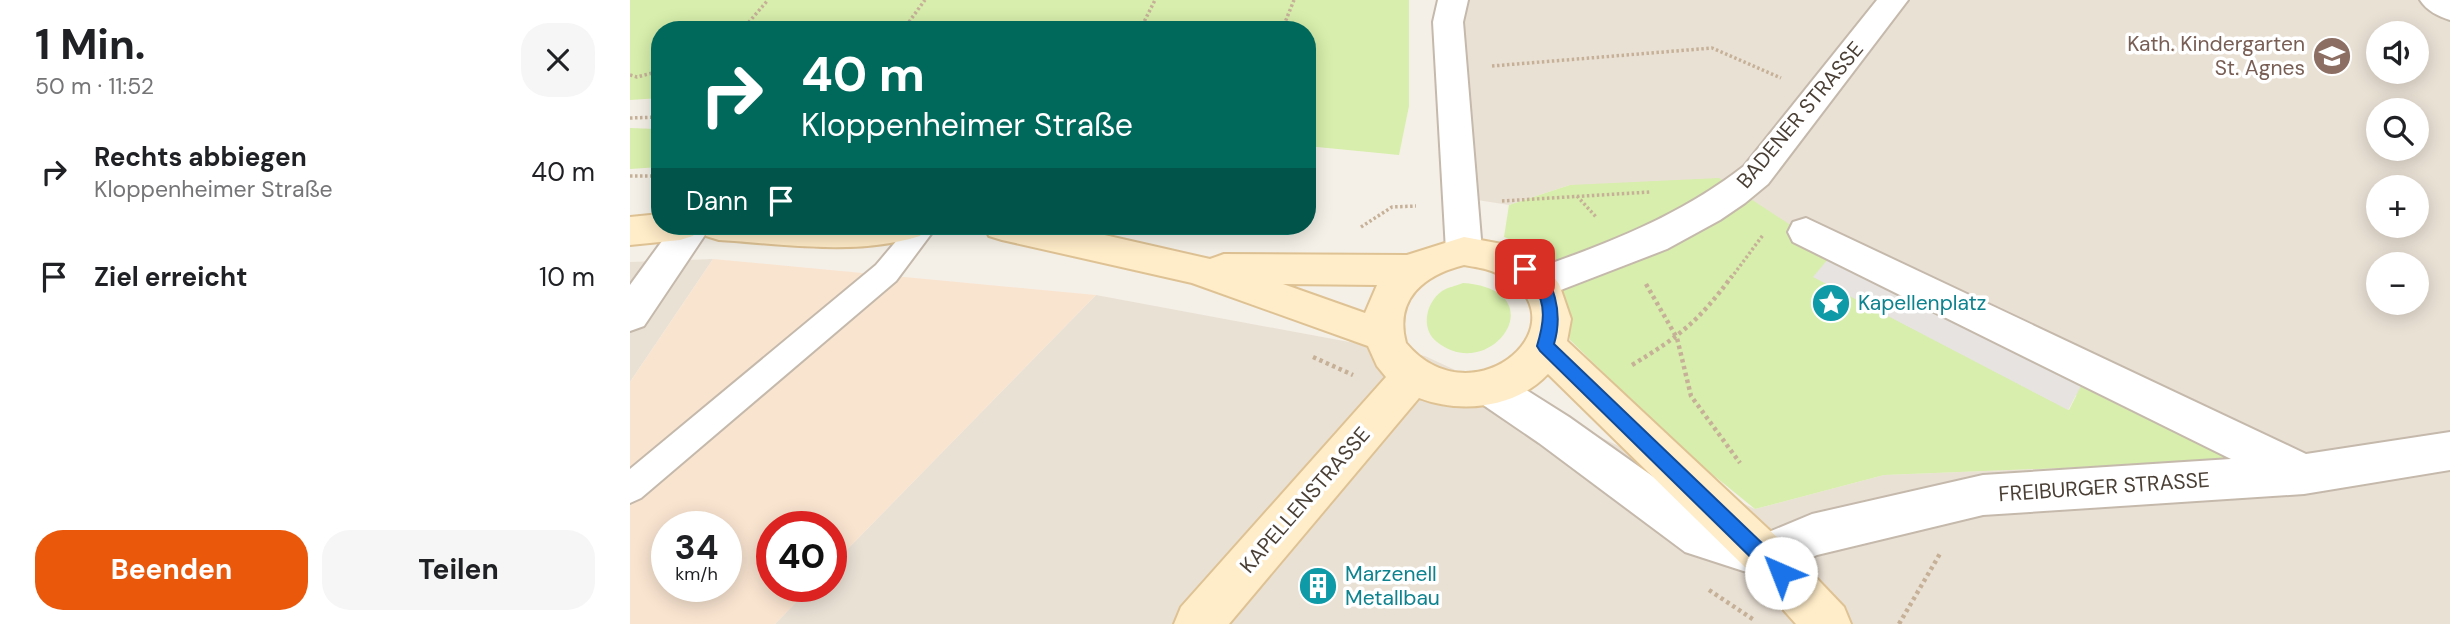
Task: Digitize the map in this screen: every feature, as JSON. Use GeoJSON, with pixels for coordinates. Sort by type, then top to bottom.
{"type":"FeatureCollection","features":[{"type":"Feature","properties":{"kind":"street"},"geometry":{"type":"LineString","coordinates":[[1453,0],[1448,22],[1464,251]]}},
{"type":"Feature","properties":{"kind":"street","name":"BADENER STRASSE"},"geometry":{"type":"LineString","coordinates":[[1540,283],[1670,230],[1735,194],[1756,175],[1894,0]]}},
{"type":"Feature","properties":{"kind":"street"},"geometry":{"type":"LineString","coordinates":[[2435,0],[2450,10]]}},
{"type":"Feature","properties":{"kind":"street"},"geometry":{"type":"LineString","coordinates":[[630,215],[651,218]]}},
{"type":"Feature","properties":{"kind":"street"},"geometry":{"type":"LineString","coordinates":[[630,231],[651,229]]}},
{"type":"Feature","properties":{"kind":"street"},"geometry":{"type":"LineString","coordinates":[[1788,229],[2304,474]]}},
{"type":"Feature","properties":{"kind":"street"},"geometry":{"type":"LineString","coordinates":[[630,315],[687,235]]}},
{"type":"Feature","properties":{"kind":"street"},"geometry":{"type":"LineString","coordinates":[[1042,235],[1195,269],[1383,335]]}},
{"type":"Feature","properties":{"kind":"street"},"geometry":{"type":"LineString","coordinates":[[1464,251],[1507,258],[1525,269],[1540,283],[1550,303],[1551,313],[1552,324],[1546,346],[1532,364],[1513,379],[1490,388],[1463,391],[1436,388],[1412,377],[1392,358],[1383,335],[1383,312],[1393,289],[1411,270],[1436,257],[1464,251]]}},
{"type":"Feature","properties":{"kind":"street"},"geometry":{"type":"LineString","coordinates":[[1195,269],[1411,270]]}},
{"type":"Feature","properties":{"kind":"street"},"geometry":{"type":"LineString","coordinates":[[1546,346],[1765,556],[1827,624]]}},
{"type":"Feature","properties":{"kind":"street","name":"KAPELLENSTRASSE"},"geometry":{"type":"LineString","coordinates":[[1198,624],[1412,377]]}},
{"type":"Feature","properties":{"kind":"street"},"geometry":{"type":"LineString","coordinates":[[1490,388],[1554,430],[1701,537],[1765,556]]}},
{"type":"Feature","properties":{"kind":"street","name":"FREIBURGER STRASSE"},"geometry":{"type":"LineString","coordinates":[[1765,556],[1812,535],[1983,495],[2304,474],[2450,451]]}},
{"type":"Feature","properties":{"kind":"lane"},"geometry":{"type":"LineString","coordinates":[[630,488],[886,272],[917,235]]}},
{"type":"Feature","properties":{"kind":"path"},"geometry":{"type":"LineString","coordinates":[[750,21],[768,0]]}},
{"type":"Feature","properties":{"kind":"path"},"geometry":{"type":"LineString","coordinates":[[910,21],[925,0]]}},
{"type":"Feature","properties":{"kind":"path"},"geometry":{"type":"LineString","coordinates":[[1144,21],[1155,0]]}},
{"type":"Feature","properties":{"kind":"path"},"geometry":{"type":"LineString","coordinates":[[1286,21],[1294,0]]}},
{"type":"Feature","properties":{"kind":"path"},"geometry":{"type":"LineString","coordinates":[[1480,67],[1712,48],[1819,95]]}},
{"type":"Feature","properties":{"kind":"path"},"geometry":{"type":"LineString","coordinates":[[630,77],[651,73]]}},
{"type":"Feature","properties":{"kind":"path"},"geometry":{"type":"LineString","coordinates":[[630,118],[651,117]]}},
{"type":"Feature","properties":{"kind":"path"},"geometry":{"type":"LineString","coordinates":[[630,176],[651,176]]}},
{"type":"Feature","properties":{"kind":"path"},"geometry":{"type":"LineString","coordinates":[[1354,231],[1392,207],[1577,195]]}},
{"type":"Feature","properties":{"kind":"path"},"geometry":{"type":"LineString","coordinates":[[1594,394],[1631,365],[1677,338],[1788,229]]}},
{"type":"Feature","properties":{"kind":"path"},"geometry":{"type":"LineString","coordinates":[[1677,338],[1690,396],[1742,466]]}},
{"type":"Feature","properties":{"kind":"path"},"geometry":{"type":"LineString","coordinates":[[1899,624],[1958,522],[1983,495]]}},
{"type":"Feature","properties":{"kind":"shaded area"},"geometry":{"type":"Polygon","coordinates":[[[1460,0],[2450,0],[2450,624],[775,624],[796,602],[847,602],[847,550],[1096,295],[1425,356],[1755,509],[1884,475],[2236,461],[1570,185],[1509,205],[1477,200],[1460,0]]]}},
{"type":"Feature","properties":{"kind":"shaded area"},"geometry":{"type":"Polygon","coordinates":[[[1833,253],[2084,380],[2068,410],[1813,277],[1833,253]]]}},
{"type":"Feature","properties":{"kind":"shaded area"},"geometry":{"type":"Polygon","coordinates":[[[713,259],[630,382],[630,262],[713,259]]]}},
{"type":"Feature","properties":{"kind":"shaded area"},"geometry":{"type":"Polygon","coordinates":[[[713,259],[1096,295],[847,550],[847,511],[756,511],[756,602],[796,602],[775,624],[630,624],[630,382],[713,259]]]}},
{"type":"Feature","properties":{"kind":"green space"},"geometry":{"type":"Polygon","coordinates":[[[630,0],[1409,0],[1409,106],[1399,155],[1316,147],[1316,21],[651,21],[651,99],[630,100],[630,0]]]}},
{"type":"Feature","properties":{"kind":"green space"},"geometry":{"type":"Polygon","coordinates":[[[630,128],[651,129],[651,168],[630,169],[630,128]]]}},
{"type":"Feature","properties":{"kind":"green space"},"geometry":{"type":"Polygon","coordinates":[[[1719,178],[1833,253],[1814,277],[2069,410],[2084,380],[2238,461],[1884,475],[1755,509],[1686,453],[1570,340],[1566,311],[1544,269],[1523,245],[1504,237],[1509,205],[1570,185],[1719,178]]]}},
{"type":"Feature","properties":{"kind":"green space"},"geometry":{"type":"Polygon","coordinates":[[[1463,283],[1491,289],[1507,301],[1511,316],[1506,331],[1494,344],[1477,352],[1458,352],[1437,342],[1428,330],[1427,316],[1436,296],[1463,283]]]}},
{"type":"Feature","properties":{"kind":"place","name":"Kath. Kindergarten St. Agnes"},"geometry":{"type":"Point","coordinates":[2332,56]}},
{"type":"Feature","properties":{"kind":"place","name":"Kapellenplatz"},"geometry":{"type":"Point","coordinates":[1831,303]}},
{"type":"Feature","properties":{"kind":"place","name":"Marzenell Metallbau"},"geometry":{"type":"Point","coordinates":[1318,586]}},
{"type":"Feature","properties":{"kind":"route"},"geometry":{"type":"LineString","coordinates":[[1525,269],[1540,283],[1550,303],[1552,324],[1546,346],[1781,573]]}}]}
